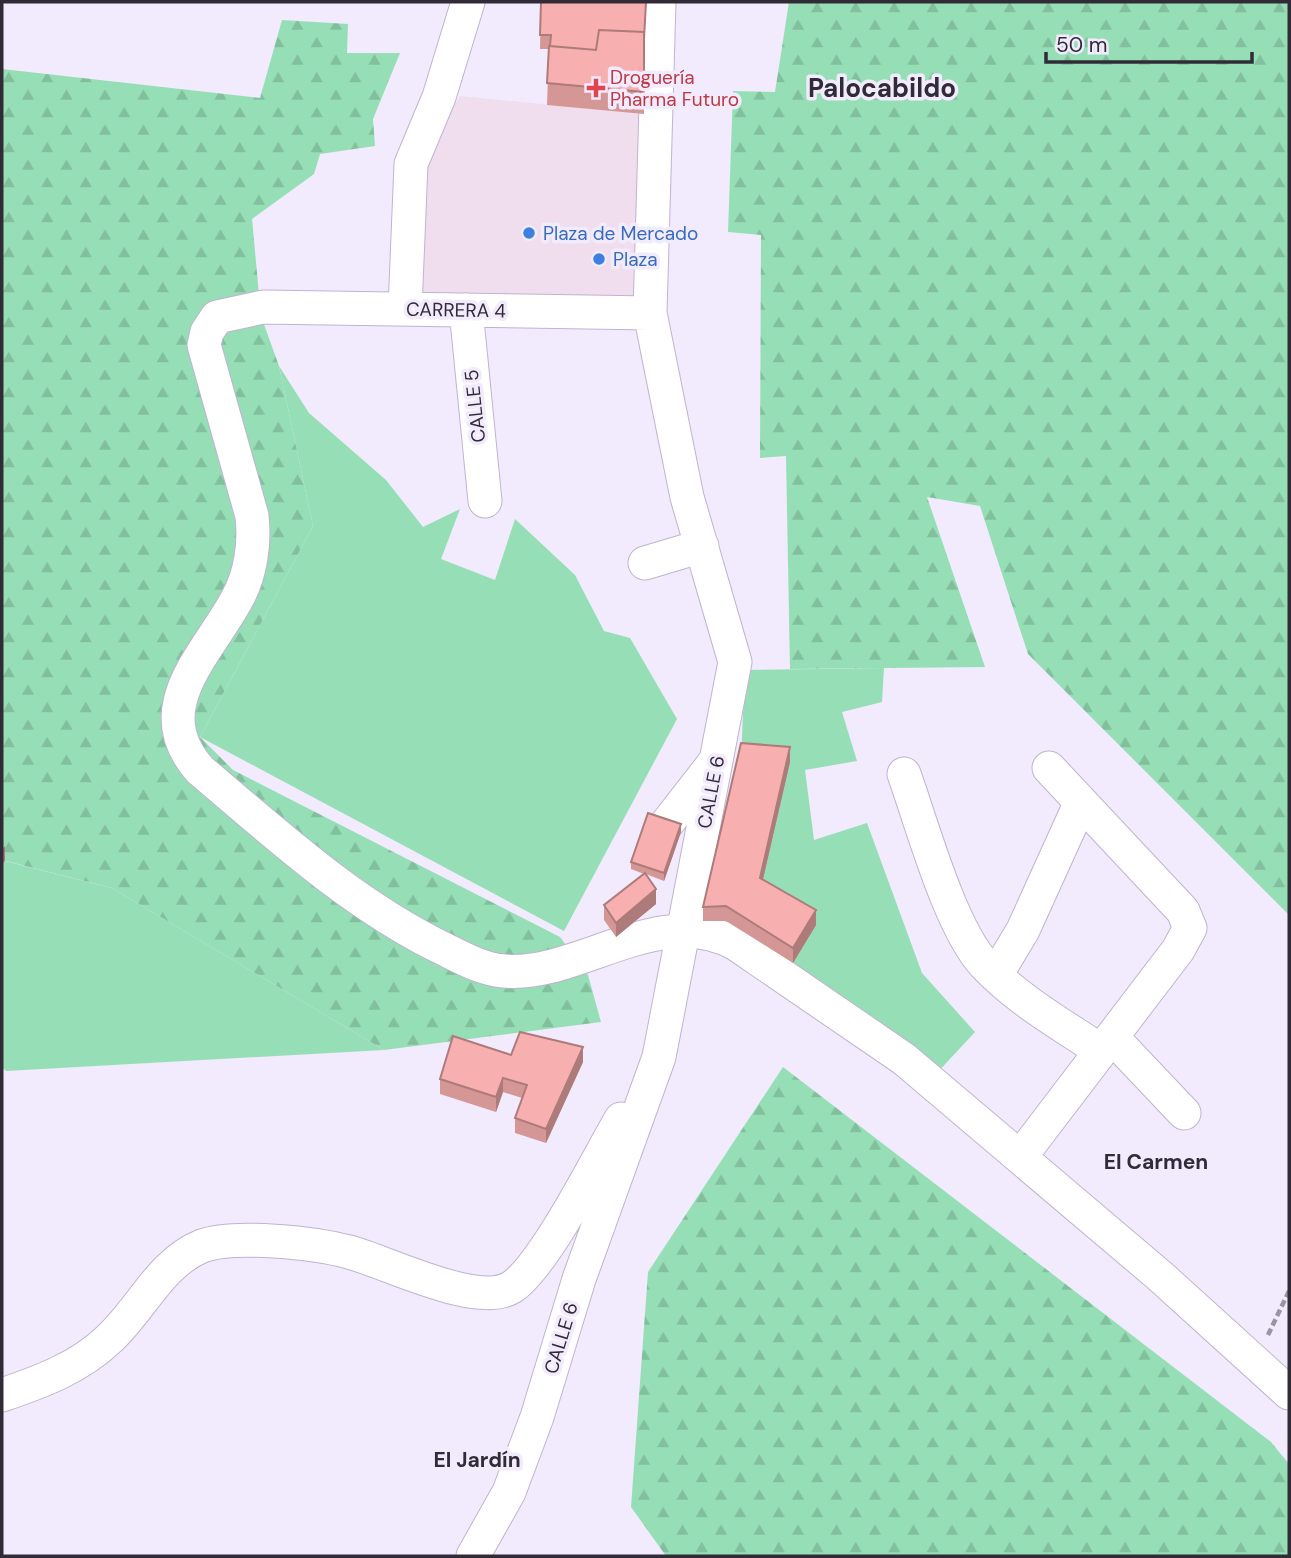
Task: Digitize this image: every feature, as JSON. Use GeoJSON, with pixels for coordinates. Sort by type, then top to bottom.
{"type":"FeatureCollection","features":[{"type":"Feature","properties":{"kind":"street"},"geometry":{"type":"LineString","coordinates":[[405,309],[411,164],[439,97],[468,2]]}},
{"type":"Feature","properties":{"kind":"street","name":"CALLE 6"},"geometry":{"type":"LineString","coordinates":[[473,1556],[509,1492],[519,1467],[579,1279],[659,1057],[688,918],[716,761],[728,712],[735,662],[687,497],[650,313],[659,2]]}},
{"type":"Feature","properties":{"kind":"street","name":"CARRERA 4"},"geometry":{"type":"LineString","coordinates":[[650,313],[263,307],[222,313],[213,321],[204,345],[252,516],[254,536],[251,559],[239,597],[185,684],[178,701],[180,738],[189,758],[324,874],[418,937],[483,968],[531,971],[644,936],[688,918]]}},
{"type":"Feature","properties":{"kind":"street","name":"CALLE 5"},"geometry":{"type":"LineString","coordinates":[[466,310],[485,501]]}},
{"type":"Feature","properties":{"kind":"street"},"geometry":{"type":"LineString","coordinates":[[645,563],[702,546]]}},
{"type":"Feature","properties":{"kind":"street"},"geometry":{"type":"LineString","coordinates":[[665,827],[716,761]]}},
{"type":"Feature","properties":{"kind":"street"},"geometry":{"type":"LineString","coordinates":[[1021,1156],[1178,950],[1190,928],[1183,911],[1049,768]]}},
{"type":"Feature","properties":{"kind":"street"},"geometry":{"type":"LineString","coordinates":[[904,774],[966,937],[996,975],[1016,993],[1106,1044],[1184,1113]]}},
{"type":"Feature","properties":{"kind":"street"},"geometry":{"type":"LineString","coordinates":[[996,975],[1023,930],[1081,803]]}},
{"type":"Feature","properties":{"kind":"street"},"geometry":{"type":"LineString","coordinates":[[668,871],[688,918],[746,951],[904,1059],[1021,1156],[1289,1393]]}},
{"type":"Feature","properties":{"kind":"street"},"geometry":{"type":"LineString","coordinates":[[2,1395],[52,1378],[79,1362],[109,1339],[168,1270],[185,1255],[217,1242],[248,1239],[348,1251],[474,1293],[509,1289],[536,1263],[659,1057]]}},
{"type":"Feature","properties":{"kind":"path"},"geometry":{"type":"LineString","coordinates":[[1255,1361],[1289,1291]]}},
{"type":"Feature","properties":{"kind":"shaded area","name":"Plaza de Mercado"},"geometry":{"type":"Polygon","coordinates":[[[460,96],[644,114],[641,304],[415,301],[417,165],[460,96]]]}},
{"type":"Feature","properties":{"kind":"green space"},"geometry":{"type":"Polygon","coordinates":[[[789,2],[1289,2],[1289,915],[1028,654],[980,506],[927,497],[985,667],[790,669],[786,456],[760,458],[761,235],[728,232],[733,91],[775,92],[789,2]]]}},
{"type":"Feature","properties":{"kind":"green space"},"geometry":{"type":"Polygon","coordinates":[[[282,20],[348,24],[347,53],[400,53],[373,119],[375,146],[320,154],[314,174],[252,219],[261,316],[279,366],[313,526],[200,737],[233,770],[560,937],[588,975],[601,1022],[384,1050],[112,888],[2,860],[2,69],[260,98],[282,20]]]}},
{"type":"Feature","properties":{"kind":"green space"},"geometry":{"type":"Polygon","coordinates":[[[279,366],[309,413],[386,480],[423,527],[460,509],[441,559],[495,580],[515,519],[575,575],[604,631],[630,638],[677,719],[564,931],[200,737],[313,526],[279,366]]]}},
{"type":"Feature","properties":{"kind":"green space"},"geometry":{"type":"Polygon","coordinates":[[[884,668],[882,702],[842,712],[857,761],[805,770],[814,840],[867,823],[922,973],[975,1032],[936,1074],[793,963],[760,892],[741,758],[745,670],[884,668]]]}},
{"type":"Feature","properties":{"kind":"green space"},"geometry":{"type":"Polygon","coordinates":[[[5,861],[112,888],[384,1050],[6,1071],[2,1067],[2,864],[5,861]]]}},
{"type":"Feature","properties":{"kind":"green space"},"geometry":{"type":"Polygon","coordinates":[[[783,1067],[1271,1442],[1289,1464],[1289,1556],[666,1556],[631,1507],[648,1272],[783,1067]]]}},
{"type":"Feature","properties":{"kind":"building"},"geometry":{"type":"Polygon","coordinates":[[[541,2],[646,2],[644,39],[644,32],[599,30],[596,50],[550,46],[551,35],[540,35],[541,2]]]}},
{"type":"Feature","properties":{"kind":"building"},"geometry":{"type":"Polygon","coordinates":[[[599,30],[644,32],[644,92],[547,83],[549,46],[596,50],[599,30]]]}},
{"type":"Feature","properties":{"kind":"building"},"geometry":{"type":"Polygon","coordinates":[[[741,743],[790,747],[760,878],[816,910],[793,948],[726,906],[703,907],[741,743]]]}},
{"type":"Feature","properties":{"kind":"building"},"geometry":{"type":"Polygon","coordinates":[[[648,813],[681,824],[664,873],[631,862],[648,813]]]}},
{"type":"Feature","properties":{"kind":"building"},"geometry":{"type":"Polygon","coordinates":[[[645,873],[656,889],[616,923],[604,905],[645,873]]]}},
{"type":"Feature","properties":{"kind":"building"},"geometry":{"type":"Polygon","coordinates":[[[520,1032],[583,1047],[546,1129],[515,1118],[527,1085],[503,1078],[496,1097],[440,1079],[453,1036],[511,1055],[520,1032]]]}},
{"type":"Feature","properties":{"kind":"place","name":"Droguería Pharma Futuro"},"geometry":{"type":"Point","coordinates":[596,88]}},
{"type":"Feature","properties":{"kind":"place","name":"Plaza de Mercado"},"geometry":{"type":"Point","coordinates":[529,233]}},
{"type":"Feature","properties":{"kind":"place","name":"Plaza"},"geometry":{"type":"Point","coordinates":[599,259]}},
{"type":"Feature","properties":{"kind":"district","name":"Palocabildo"},"geometry":{"type":"Point","coordinates":[882,88]}},
{"type":"Feature","properties":{"kind":"district","name":"El Carmen"},"geometry":{"type":"Point","coordinates":[1156,1162]}},
{"type":"Feature","properties":{"kind":"district","name":"El Jardín"},"geometry":{"type":"Point","coordinates":[477,1460]}}]}
